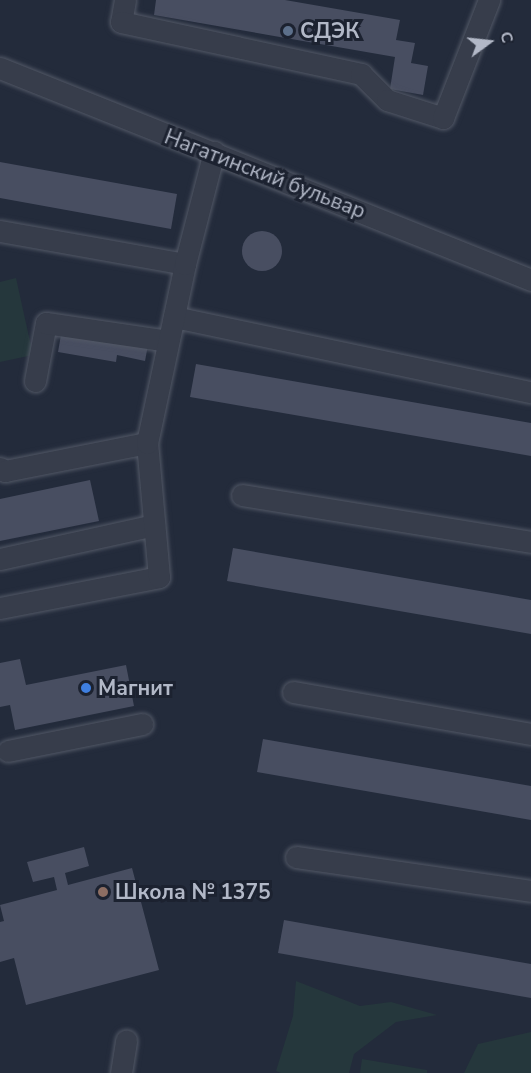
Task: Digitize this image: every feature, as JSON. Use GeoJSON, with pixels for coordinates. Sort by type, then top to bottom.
{"type":"FeatureCollection","features":[{"type":"Feature","properties":{"kind":"street"},"geometry":{"type":"LineString","coordinates":[[125,0],[121,22],[361,74],[387,100],[443,118],[489,0]]}},
{"type":"Feature","properties":{"kind":"street","name":"Нагатинский бульвар"},"geometry":{"type":"LineString","coordinates":[[0,68],[531,280]]}},
{"type":"Feature","properties":{"kind":"street"},"geometry":{"type":"LineString","coordinates":[[0,608],[159,577],[147,442],[185,264],[214,152]]}},
{"type":"Feature","properties":{"kind":"street"},"geometry":{"type":"LineString","coordinates":[[0,231],[185,264]]}},
{"type":"Feature","properties":{"kind":"street"},"geometry":{"type":"LineString","coordinates":[[174,316],[531,392]]}},
{"type":"Feature","properties":{"kind":"street"},"geometry":{"type":"LineString","coordinates":[[35,381],[46,323],[168,341]]}},
{"type":"Feature","properties":{"kind":"street"},"geometry":{"type":"LineString","coordinates":[[0,468],[5,471],[147,442]]}},
{"type":"Feature","properties":{"kind":"street"},"geometry":{"type":"LineString","coordinates":[[242,495],[531,542]]}},
{"type":"Feature","properties":{"kind":"street"},"geometry":{"type":"LineString","coordinates":[[0,559],[154,525]]}},
{"type":"Feature","properties":{"kind":"street"},"geometry":{"type":"LineString","coordinates":[[293,692],[531,734]]}},
{"type":"Feature","properties":{"kind":"street"},"geometry":{"type":"LineString","coordinates":[[8,751],[142,724]]}},
{"type":"Feature","properties":{"kind":"street"},"geometry":{"type":"LineString","coordinates":[[296,857],[531,891]]}},
{"type":"Feature","properties":{"kind":"street"},"geometry":{"type":"LineString","coordinates":[[121,1073],[126,1040]]}},
{"type":"Feature","properties":{"kind":"shaded area"},"geometry":{"type":"Polygon","coordinates":[[[16,278],[33,355],[0,362],[0,282],[16,278]]]}},
{"type":"Feature","properties":{"kind":"shaded area"},"geometry":{"type":"Polygon","coordinates":[[[296,981],[360,1006],[391,1002],[437,1015],[396,1022],[354,1054],[349,1073],[281,1073],[276,1071],[293,1016],[296,981]]]}},
{"type":"Feature","properties":{"kind":"shaded area"},"geometry":{"type":"Polygon","coordinates":[[[531,1032],[531,1073],[464,1073],[478,1044],[531,1032]]]}},
{"type":"Feature","properties":{"kind":"shaded area"},"geometry":{"type":"Polygon","coordinates":[[[362,1059],[427,1070],[427,1073],[360,1073],[362,1059]]]}},
{"type":"Feature","properties":{"kind":"building"},"geometry":{"type":"Polygon","coordinates":[[[156,0],[285,0],[400,20],[396,40],[415,43],[411,63],[428,66],[423,95],[390,89],[395,57],[154,15],[156,0]]]}},
{"type":"Feature","properties":{"kind":"building"},"geometry":{"type":"Polygon","coordinates":[[[0,162],[177,194],[171,229],[0,198],[0,162]]]}},
{"type":"Feature","properties":{"kind":"building"},"geometry":{"type":"Polygon","coordinates":[[[262,231],[276,237],[282,251],[276,265],[262,271],[248,265],[242,251],[248,237],[262,231]]]}},
{"type":"Feature","properties":{"kind":"building"},"geometry":{"type":"Polygon","coordinates":[[[62,329],[148,345],[145,361],[117,355],[116,362],[58,352],[62,329]]]}},
{"type":"Feature","properties":{"kind":"building"},"geometry":{"type":"Polygon","coordinates":[[[196,364],[531,423],[531,456],[190,397],[196,364]]]}},
{"type":"Feature","properties":{"kind":"building"},"geometry":{"type":"Polygon","coordinates":[[[90,480],[99,521],[0,541],[0,499],[90,480]]]}},
{"type":"Feature","properties":{"kind":"building"},"geometry":{"type":"Polygon","coordinates":[[[233,548],[531,600],[531,634],[227,581],[233,548]]]}},
{"type":"Feature","properties":{"kind":"building"},"geometry":{"type":"Polygon","coordinates":[[[20,659],[26,685],[126,665],[134,706],[15,730],[10,705],[0,707],[0,663],[20,659]]]}},
{"type":"Feature","properties":{"kind":"building"},"geometry":{"type":"Polygon","coordinates":[[[263,739],[531,786],[531,820],[257,772],[263,739]]]}},
{"type":"Feature","properties":{"kind":"building"},"geometry":{"type":"Polygon","coordinates":[[[84,847],[89,866],[65,873],[68,885],[132,868],[159,970],[26,1005],[14,958],[0,962],[0,922],[4,921],[0,905],[57,890],[54,877],[33,882],[27,862],[84,847]]]}},
{"type":"Feature","properties":{"kind":"building"},"geometry":{"type":"Polygon","coordinates":[[[284,920],[531,964],[531,998],[278,953],[284,920]]]}},
{"type":"Feature","properties":{"kind":"place","name":"СДЭК"},"geometry":{"type":"Point","coordinates":[288,31]}},
{"type":"Feature","properties":{"kind":"place","name":"Магнит"},"geometry":{"type":"Point","coordinates":[86,688]}},
{"type":"Feature","properties":{"kind":"place","name":"Школа № 1375"},"geometry":{"type":"Point","coordinates":[103,892]}}]}
